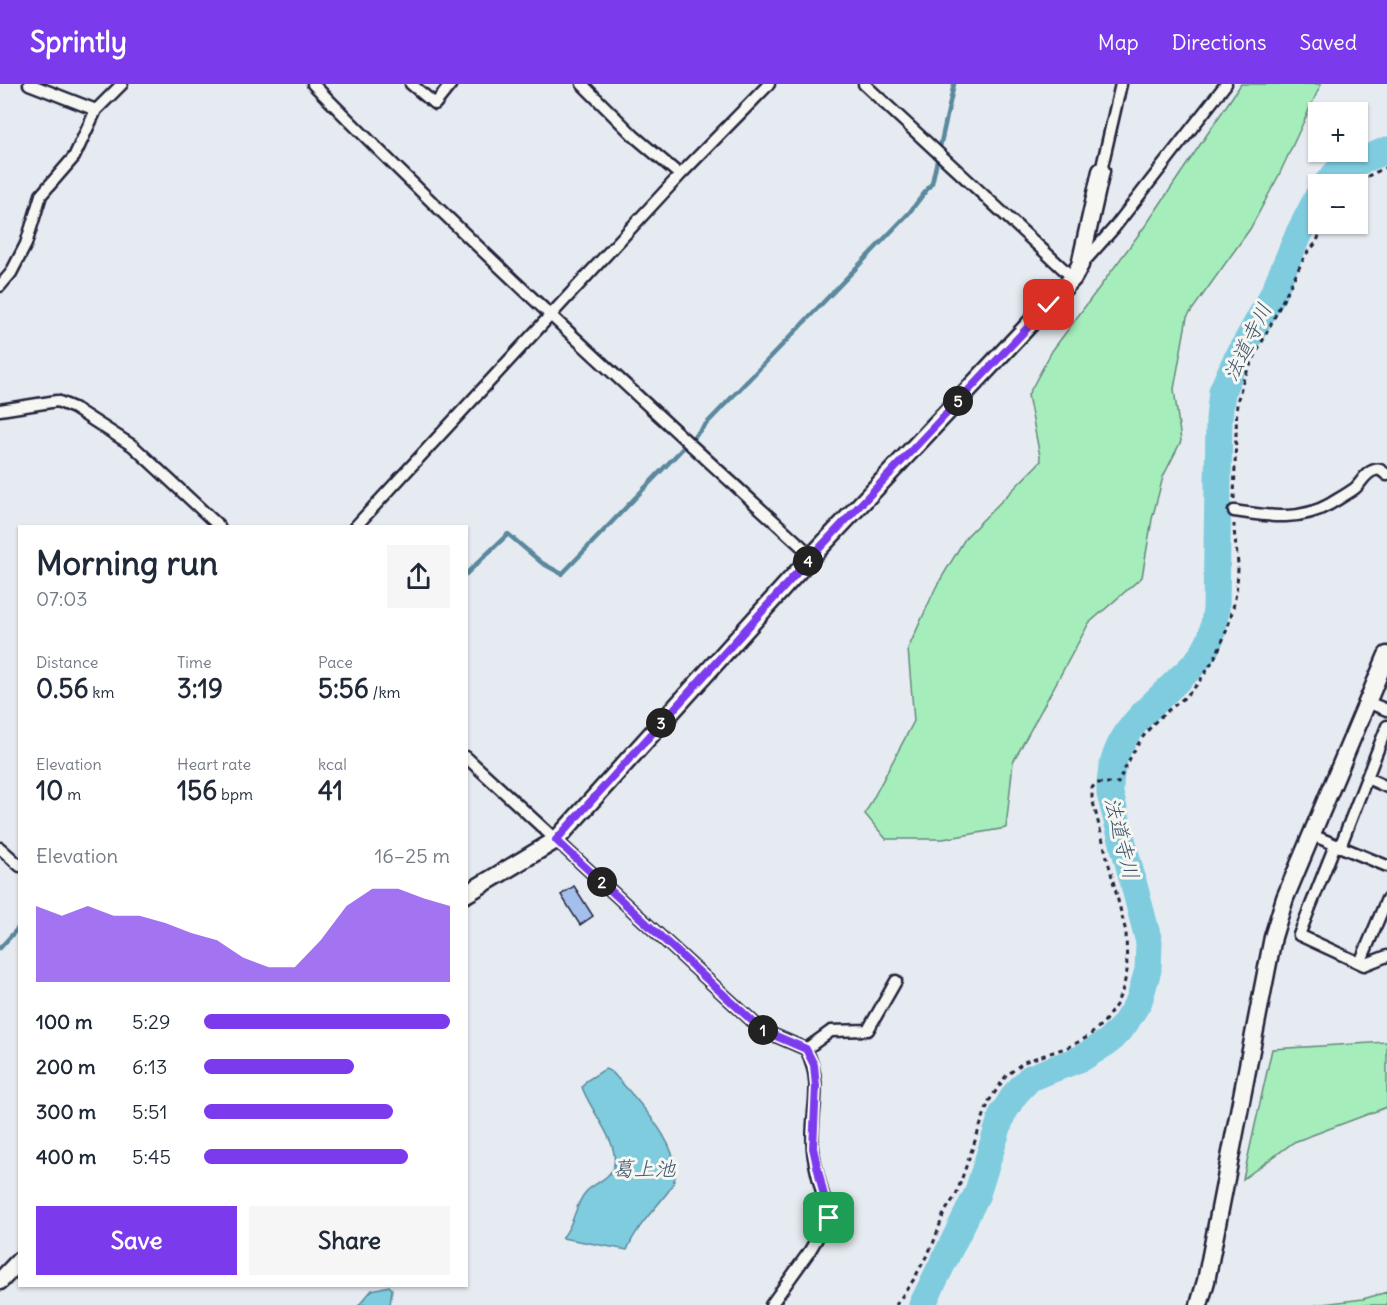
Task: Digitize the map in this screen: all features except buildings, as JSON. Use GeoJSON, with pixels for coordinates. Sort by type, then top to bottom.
{"type":"FeatureCollection","features":[{"type":"Feature","properties":{"kind":"street"},"geometry":{"type":"LineString","coordinates":[[29,84],[96,110]]}},
{"type":"Feature","properties":{"kind":"street"},"geometry":{"type":"LineString","coordinates":[[0,286],[11,273],[26,244],[41,195],[74,157],[96,110],[122,84]]}},
{"type":"Feature","properties":{"kind":"street"},"geometry":{"type":"LineString","coordinates":[[313,84],[384,157],[551,316],[812,556]]}},
{"type":"Feature","properties":{"kind":"street"},"geometry":{"type":"LineString","coordinates":[[411,84],[435,104],[451,84]]}},
{"type":"Feature","properties":{"kind":"street"},"geometry":{"type":"LineString","coordinates":[[582,84],[634,135],[680,175]]}},
{"type":"Feature","properties":{"kind":"street"},"geometry":{"type":"LineString","coordinates":[[358,525],[680,175],[768,84]]}},
{"type":"Feature","properties":{"kind":"street"},"geometry":{"type":"LineString","coordinates":[[864,84],[1077,272]]}},
{"type":"Feature","properties":{"kind":"street"},"geometry":{"type":"LineString","coordinates":[[1077,272],[1121,84]]}},
{"type":"Feature","properties":{"kind":"street"},"geometry":{"type":"LineString","coordinates":[[468,893],[556,840],[812,556],[1077,272],[1226,84]]}},
{"type":"Feature","properties":{"kind":"street"},"geometry":{"type":"LineString","coordinates":[[0,410],[57,401],[74,408],[133,446],[218,525]]}},
{"type":"Feature","properties":{"kind":"street"},"geometry":{"type":"LineString","coordinates":[[1234,511],[1282,518],[1294,517],[1327,505],[1356,488],[1366,476],[1375,470],[1381,470],[1387,475]]}},
{"type":"Feature","properties":{"kind":"street"},"geometry":{"type":"LineString","coordinates":[[1199,1305],[1206,1281],[1273,937],[1285,898],[1387,655]]}},
{"type":"Feature","properties":{"kind":"street"},"geometry":{"type":"LineString","coordinates":[[1367,702],[1387,710]]}},
{"type":"Feature","properties":{"kind":"street"},"geometry":{"type":"LineString","coordinates":[[1387,726],[1299,935],[1364,965],[1387,956]]}},
{"type":"Feature","properties":{"kind":"street"},"geometry":{"type":"LineString","coordinates":[[468,759],[762,1030],[806,1049],[814,1065],[816,1086],[813,1148],[829,1218],[809,1252],[771,1305]]}},
{"type":"Feature","properties":{"kind":"street"},"geometry":{"type":"LineString","coordinates":[[1367,778],[1387,787]]}},
{"type":"Feature","properties":{"kind":"street"},"geometry":{"type":"LineString","coordinates":[[1312,835],[1387,866]]}},
{"type":"Feature","properties":{"kind":"street"},"geometry":{"type":"LineString","coordinates":[[0,848],[18,864]]}},
{"type":"Feature","properties":{"kind":"street"},"geometry":{"type":"LineString","coordinates":[[1360,963],[1387,898]]}},
{"type":"Feature","properties":{"kind":"street"},"geometry":{"type":"LineString","coordinates":[[806,1049],[831,1031],[868,1030],[896,981]]}},
{"type":"Feature","properties":{"kind":"street"},"geometry":{"type":"LineString","coordinates":[[0,1281],[18,1262]]}},
{"type":"Feature","properties":{"kind":"path"},"geometry":{"type":"LineString","coordinates":[[1368,176],[1387,167]]}},
{"type":"Feature","properties":{"kind":"path"},"geometry":{"type":"LineString","coordinates":[[896,1305],[914,1279],[933,1244],[944,1213],[956,1195],[989,1101],[1006,1076],[1024,1062],[1071,1046],[1089,1036],[1104,1022],[1116,1005],[1123,989],[1126,971],[1126,932],[1092,798],[1092,788],[1096,783],[1118,783]]}},
{"type":"Feature","properties":{"kind":"green space"},"geometry":{"type":"Polygon","coordinates":[[[1241,84],[1321,84],[1313,102],[1308,102],[1308,112],[1279,175],[1250,229],[1187,317],[1174,389],[1181,441],[1163,477],[1152,519],[1142,577],[1089,623],[1013,762],[1006,828],[943,839],[886,839],[865,814],[914,721],[908,649],[936,587],[966,537],[1041,461],[1028,395],[1052,351],[1148,222],[1241,84]]]}},
{"type":"Feature","properties":{"kind":"green space"},"geometry":{"type":"Polygon","coordinates":[[[1387,1042],[1387,1107],[1294,1142],[1243,1179],[1272,1049],[1387,1042]]]}},
{"type":"Feature","properties":{"kind":"green space"},"geometry":{"type":"Polygon","coordinates":[[[1387,1292],[1387,1305],[1315,1305],[1363,1299],[1387,1292]]]}},
{"type":"Feature","properties":{"kind":"water","name":"葛上池"},"geometry":{"type":"Polygon","coordinates":[[[605,1069],[612,1072],[646,1111],[668,1143],[674,1160],[675,1175],[670,1189],[641,1225],[627,1250],[562,1238],[585,1193],[608,1176],[613,1168],[615,1159],[609,1138],[582,1087],[586,1081],[605,1069]]]}},
{"type":"Feature","properties":{"kind":"water"},"geometry":{"type":"Polygon","coordinates":[[[390,1287],[392,1289],[390,1305],[359,1305],[372,1290],[390,1287]]]}},
{"type":"Feature","properties":{"kind":"waterway"},"geometry":{"type":"LineString","coordinates":[[468,572],[508,534],[542,563],[562,574],[909,213],[932,183],[954,84]]}},
{"type":"Feature","properties":{"kind":"waterway","name":"法道寺川"},"geometry":{"type":"LineString","coordinates":[[1335,174],[1339,170],[1387,150]]}},
{"type":"Feature","properties":{"kind":"waterway","name":"法道寺川"},"geometry":{"type":"LineString","coordinates":[[922,1305],[977,1194],[1002,1115],[1015,1094],[1030,1078],[1082,1058],[1109,1041],[1124,1025],[1139,1001],[1148,970],[1149,942],[1110,794],[1111,774],[1115,757],[1131,728],[1190,669],[1204,652],[1211,638],[1216,610],[1219,419],[1222,391],[1234,364],[1272,296],[1308,215]]}},
{"type":"Feature","properties":{"kind":"waterway"},"geometry":{"type":"LineString","coordinates":[[0,948],[18,928]]}},
{"type":"Feature","properties":{"kind":"route"},"geometry":{"type":"LineString","coordinates":[[829,1218],[813,1148],[816,1086],[814,1065],[806,1049],[762,1030],[556,840],[812,556],[1049,305]]}}]}
